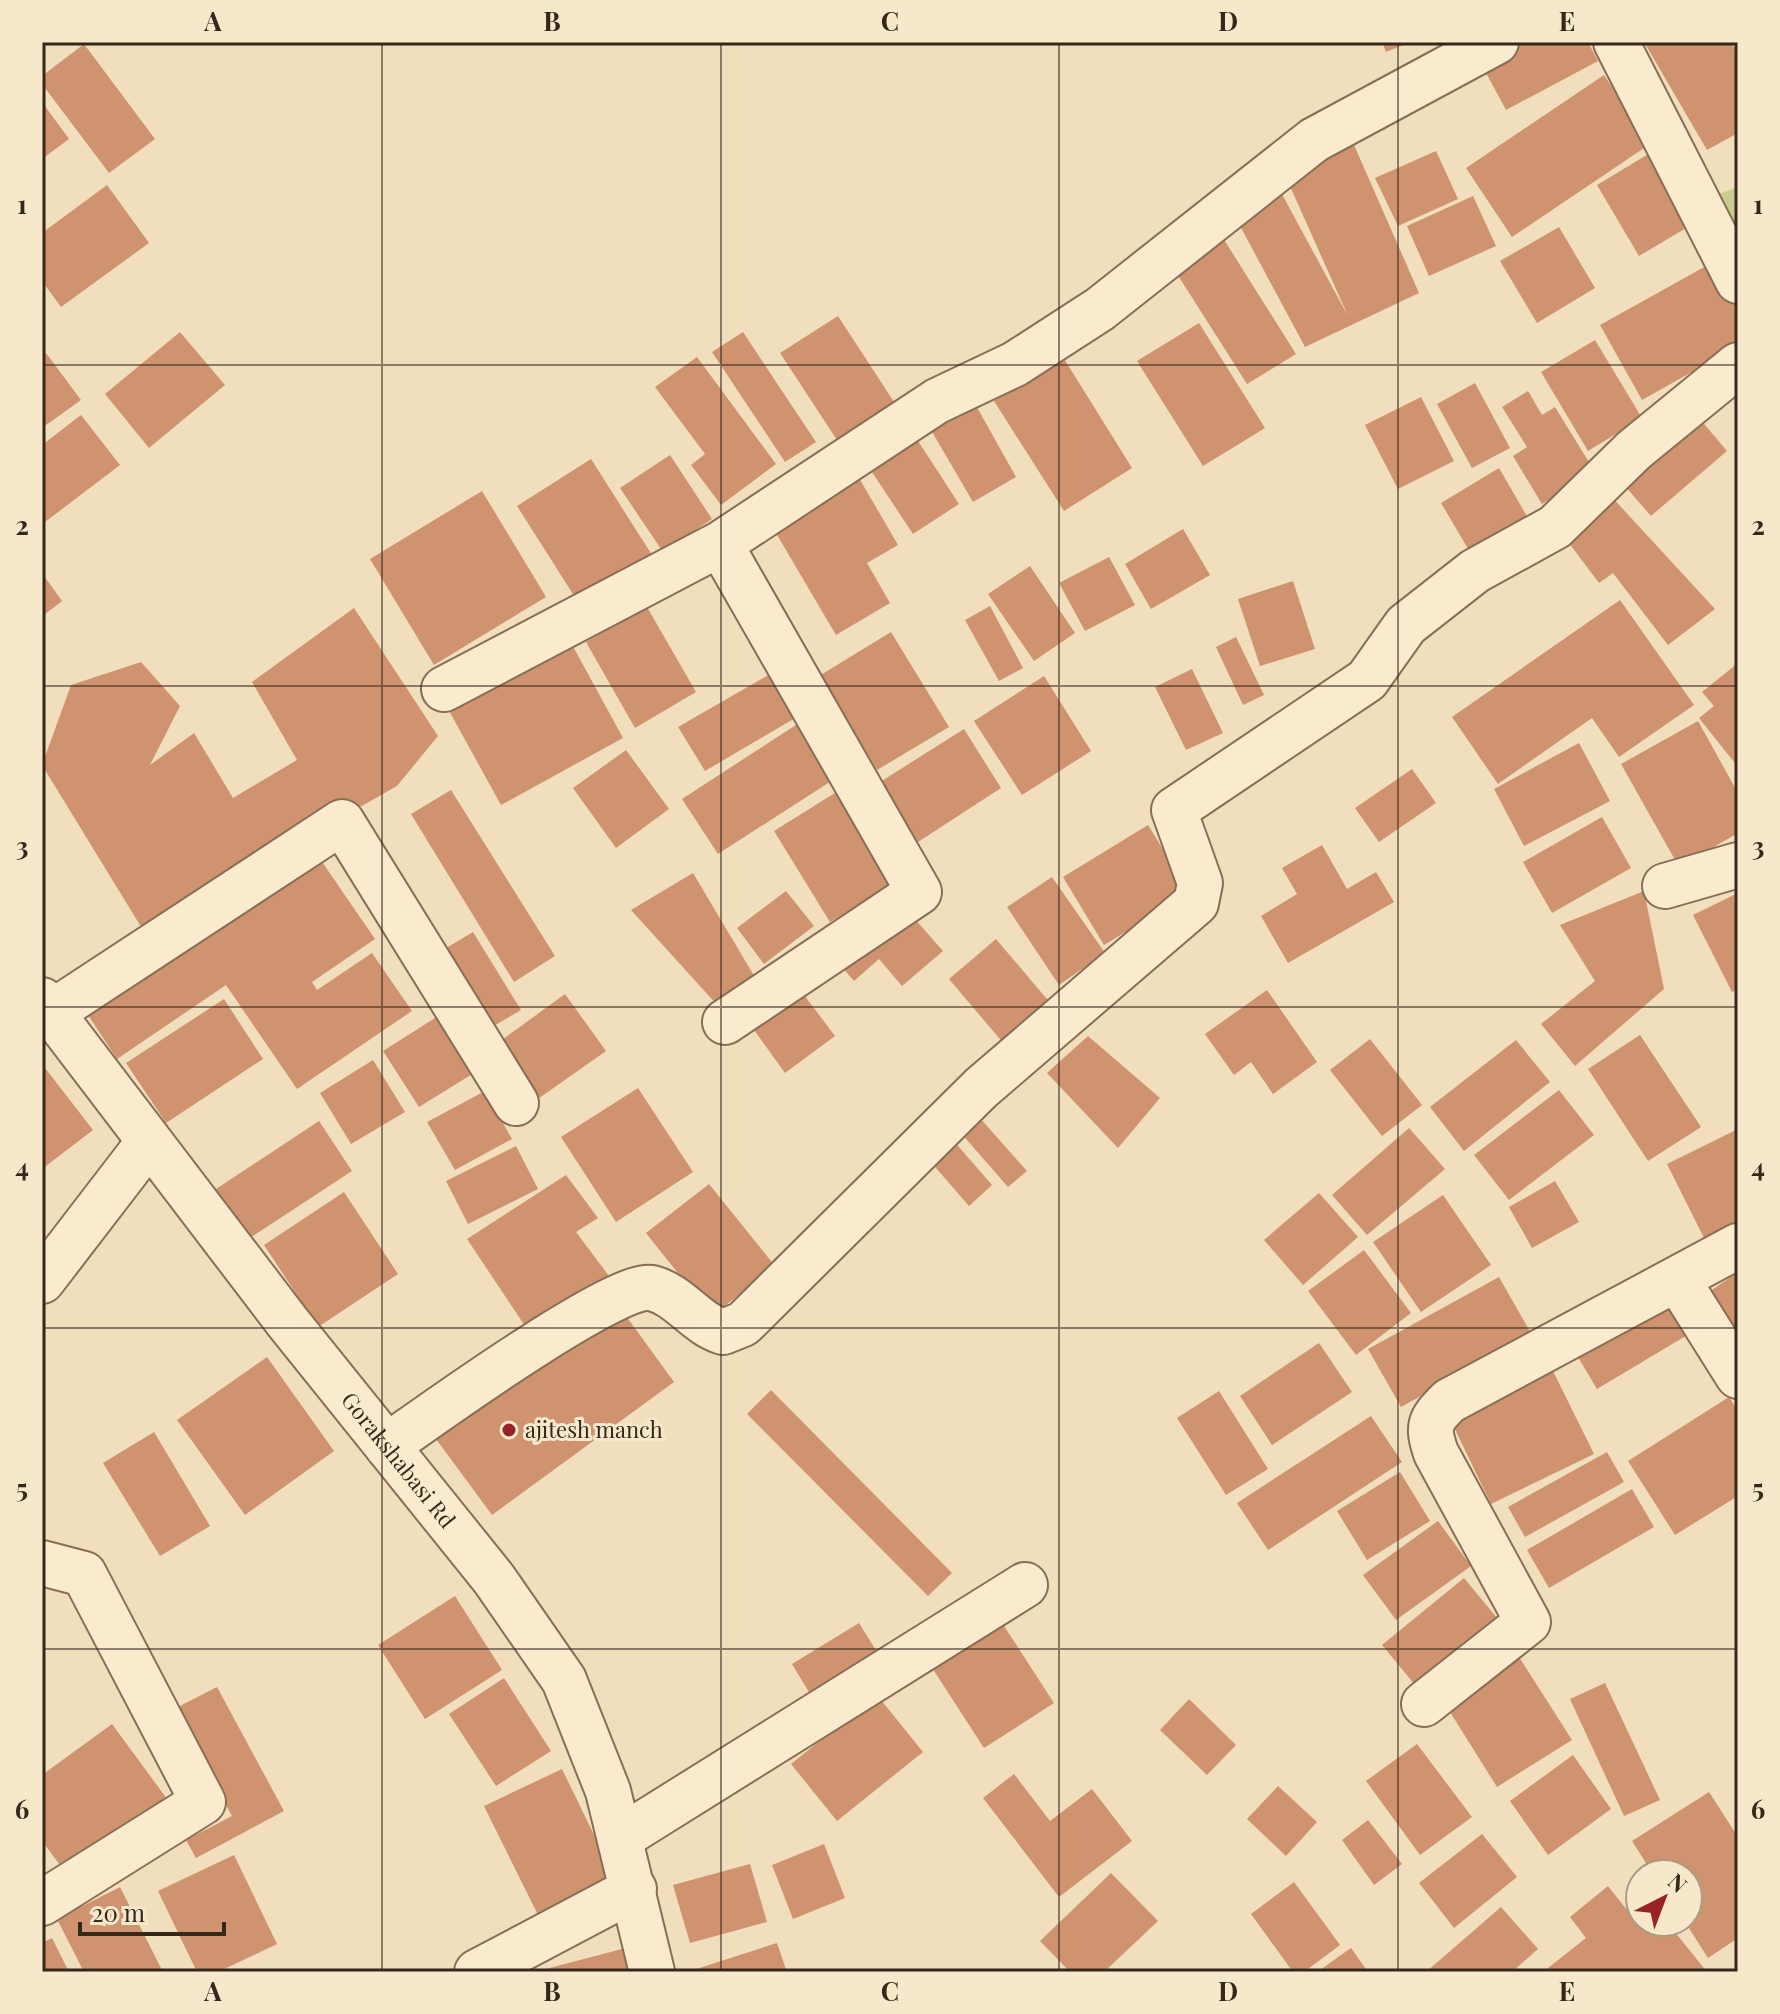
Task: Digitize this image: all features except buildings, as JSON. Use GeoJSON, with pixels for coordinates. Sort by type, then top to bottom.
{"type":"FeatureCollection","features":[{"type":"Feature","properties":{"kind":"street"},"geometry":{"type":"LineString","coordinates":[[444,689],[720,544],[937,401],[1015,364],[1100,309],[1314,140],[1496,42]]}},
{"type":"Feature","properties":{"kind":"street"},"geometry":{"type":"LineString","coordinates":[[1616,42],[1738,281]]}},
{"type":"Feature","properties":{"kind":"street"},"geometry":{"type":"LineString","coordinates":[[387,1446],[511,1361],[626,1291],[649,1287],[677,1300],[706,1327],[723,1332],[743,1324],[981,1088],[1196,903],[1200,883],[1174,810],[1367,680],[1406,625],[1475,571],[1555,527],[1634,450],[1738,365]]}},
{"type":"Feature","properties":{"kind":"street"},"geometry":{"type":"LineString","coordinates":[[720,544],[919,892],[725,1022]]}},
{"type":"Feature","properties":{"kind":"street"},"geometry":{"type":"LineString","coordinates":[[47,1006],[342,822],[516,1103]]}},
{"type":"Feature","properties":{"kind":"street"},"geometry":{"type":"LineString","coordinates":[[1665,886],[1738,865]]}},
{"type":"Feature","properties":{"kind":"street","name":"Gorakshabasi Rd"},"geometry":{"type":"LineString","coordinates":[[47,1006],[148,1143],[494,1579],[564,1680],[608,1791],[652,1972]]}},
{"type":"Feature","properties":{"kind":"street"},"geometry":{"type":"LineString","coordinates":[[42,1281],[148,1143]]}},
{"type":"Feature","properties":{"kind":"street"},"geometry":{"type":"LineString","coordinates":[[1424,1704],[1528,1622],[1436,1453],[1429,1431],[1435,1414],[1449,1401],[1738,1246]]}},
{"type":"Feature","properties":{"kind":"street"},"geometry":{"type":"LineString","coordinates":[[1677,1279],[1738,1376]]}},
{"type":"Feature","properties":{"kind":"street"},"geometry":{"type":"LineString","coordinates":[[42,1563],[84,1574],[203,1802],[42,1903]]}},
{"type":"Feature","properties":{"kind":"street"},"geometry":{"type":"LineString","coordinates":[[620,1838],[1025,1585]]}},
{"type":"Feature","properties":{"kind":"street"},"geometry":{"type":"LineString","coordinates":[[477,1972],[634,1889]]}},
{"type":"Feature","properties":{"kind":"green space"},"geometry":{"type":"Polygon","coordinates":[[[1738,187],[1738,263],[1713,196],[1738,187]]]}},
{"type":"Feature","properties":{"kind":"place","name":"ajitesh manch"},"geometry":{"type":"Point","coordinates":[509,1430]}}]}
